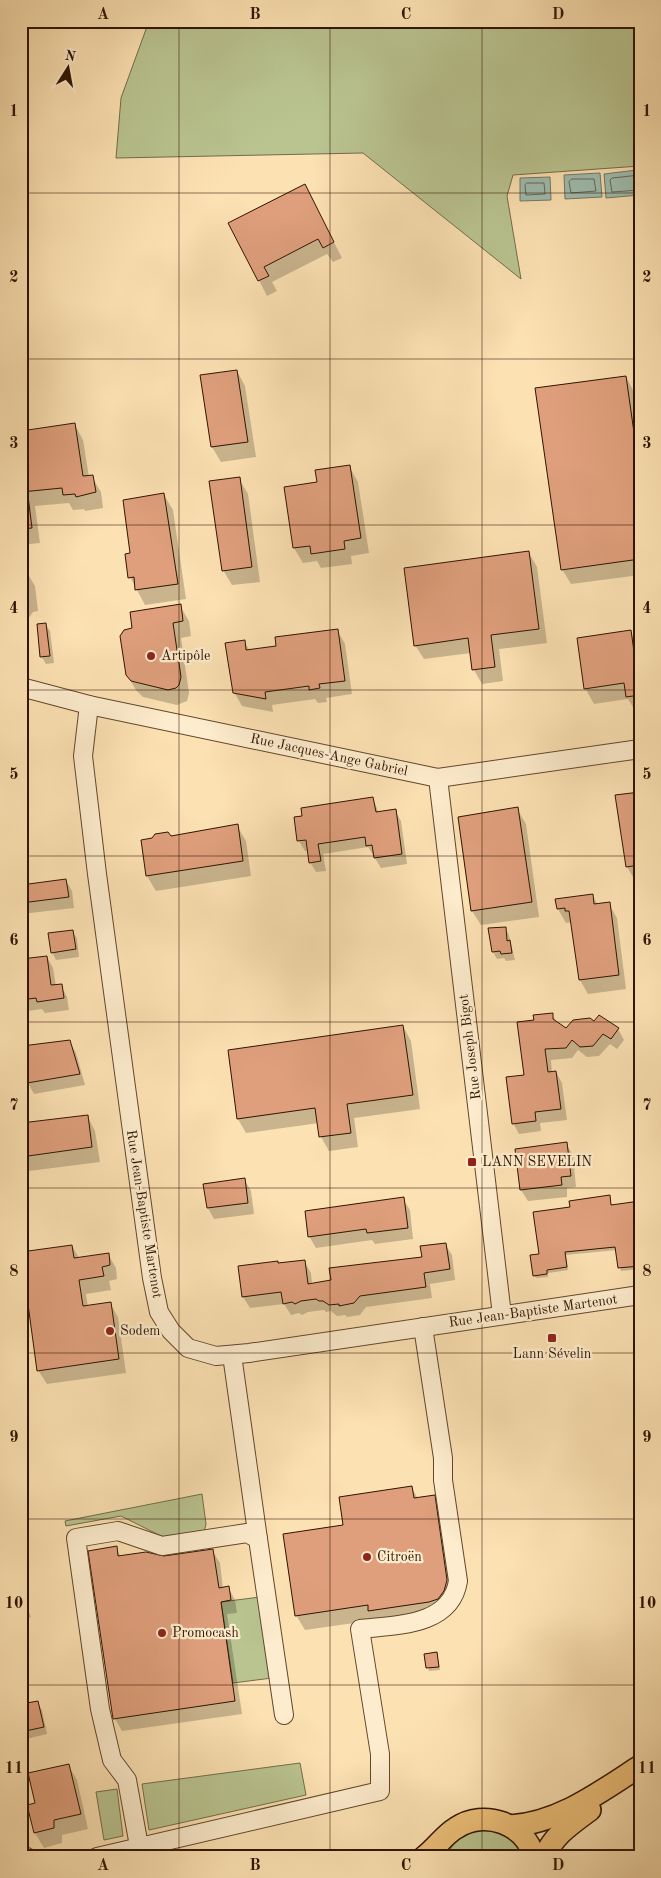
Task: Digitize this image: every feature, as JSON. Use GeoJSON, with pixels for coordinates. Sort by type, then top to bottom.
{"type":"FeatureCollection","features":[{"type":"Feature","properties":{"kind":"main road"},"geometry":{"type":"LineString","coordinates":[[424,1857],[438,1850],[454,1828],[472,1820],[492,1820],[510,1826],[540,1821],[580,1804],[640,1766]]}},
{"type":"Feature","properties":{"kind":"main road"},"geometry":{"type":"LineString","coordinates":[[544,1857],[552,1841],[563,1829],[640,1776]]}},
{"type":"Feature","properties":{"kind":"main road"},"geometry":{"type":"LineString","coordinates":[[510,1826],[527,1842],[534,1857]]}},
{"type":"Feature","properties":{"kind":"street","name":"Rue Jacques-Ange Gabriel"},"geometry":{"type":"LineString","coordinates":[[21,687],[89,705],[438,778],[640,749]]}},
{"type":"Feature","properties":{"kind":"street","name":"Rue Jean-Baptiste Martenot"},"geometry":{"type":"LineString","coordinates":[[89,705],[84,756],[128,1107],[152,1278],[159,1312],[172,1331],[188,1348],[216,1356],[640,1295]]}},
{"type":"Feature","properties":{"kind":"street","name":"Rue Joseph Bigot"},"geometry":{"type":"LineString","coordinates":[[438,778],[502,1315]]}},
{"type":"Feature","properties":{"kind":"street"},"geometry":{"type":"LineString","coordinates":[[97,1857],[380,1791],[380,1754],[360,1629],[409,1623],[435,1615],[449,1604],[456,1592],[458,1580],[443,1480],[443,1458],[422,1327]]}},
{"type":"Feature","properties":{"kind":"street"},"geometry":{"type":"LineString","coordinates":[[232,1354],[284,1715]]}},
{"type":"Feature","properties":{"kind":"street"},"geometry":{"type":"LineString","coordinates":[[139,1846],[127,1780],[112,1760],[100,1709],[76,1538],[118,1532],[162,1546],[246,1533],[258,1539]]}},
{"type":"Feature","properties":{"kind":"street"},"geometry":{"type":"LineString","coordinates":[[21,1855],[27,1857]]}},
{"type":"Feature","properties":{"kind":"green space"},"geometry":{"type":"Polygon","coordinates":[[[149,21],[640,21],[640,166],[513,175],[507,196],[521,279],[363,153],[116,158],[121,98],[149,21]]]}},
{"type":"Feature","properties":{"kind":"green space"},"geometry":{"type":"Polygon","coordinates":[[[202,1494],[206,1524],[204,1532],[167,1539],[121,1516],[66,1526],[65,1521],[202,1494]]]}},
{"type":"Feature","properties":{"kind":"green space"},"geometry":{"type":"Polygon","coordinates":[[[260,1597],[272,1678],[233,1683],[221,1602],[260,1597]]]}},
{"type":"Feature","properties":{"kind":"green space"},"geometry":{"type":"Polygon","coordinates":[[[300,1763],[306,1795],[149,1830],[142,1784],[300,1763]]]}},
{"type":"Feature","properties":{"kind":"green space"},"geometry":{"type":"Polygon","coordinates":[[[117,1789],[123,1836],[104,1840],[96,1792],[117,1789]]]}},
{"type":"Feature","properties":{"kind":"green space"},"geometry":{"type":"Polygon","coordinates":[[[490,1830],[510,1839],[524,1857],[446,1857],[454,1844],[463,1836],[490,1830]]]}},
{"type":"Feature","properties":{"kind":"water"},"geometry":{"type":"Polygon","coordinates":[[[637,170],[640,195],[606,198],[604,174],[637,170]]]}},
{"type":"Feature","properties":{"kind":"water"},"geometry":{"type":"Polygon","coordinates":[[[600,173],[602,197],[565,199],[564,175],[600,173]]]}},
{"type":"Feature","properties":{"kind":"water"},"geometry":{"type":"Polygon","coordinates":[[[550,177],[551,200],[520,201],[520,178],[550,177]]]}},
{"type":"Feature","properties":{"kind":"building"},"geometry":{"type":"Polygon","coordinates":[[[305,184],[334,242],[323,248],[318,239],[264,267],[269,276],[258,281],[228,223],[305,184]]]}},
{"type":"Feature","properties":{"kind":"building"},"geometry":{"type":"Polygon","coordinates":[[[237,370],[248,442],[211,447],[200,375],[237,370]]]}},
{"type":"Feature","properties":{"kind":"building"},"geometry":{"type":"Polygon","coordinates":[[[626,376],[640,475],[640,559],[561,570],[535,388],[626,376]]]}},
{"type":"Feature","properties":{"kind":"building"},"geometry":{"type":"Polygon","coordinates":[[[75,423],[83,476],[93,475],[96,492],[76,497],[75,494],[63,495],[62,488],[21,492],[21,431],[75,423]]]}},
{"type":"Feature","properties":{"kind":"building"},"geometry":{"type":"Polygon","coordinates":[[[350,465],[361,538],[344,541],[345,549],[311,554],[310,546],[293,548],[284,487],[317,482],[315,470],[350,465]]]}},
{"type":"Feature","properties":{"kind":"building"},"geometry":{"type":"Polygon","coordinates":[[[240,477],[252,567],[222,571],[209,481],[240,477]]]}},
{"type":"Feature","properties":{"kind":"building"},"geometry":{"type":"Polygon","coordinates":[[[164,493],[178,584],[135,590],[134,577],[128,578],[125,554],[130,553],[123,500],[164,493]]]}},
{"type":"Feature","properties":{"kind":"building"},"geometry":{"type":"Polygon","coordinates":[[[28,496],[32,528],[21,529],[21,497],[28,496]]]}},
{"type":"Feature","properties":{"kind":"building"},"geometry":{"type":"Polygon","coordinates":[[[529,551],[539,629],[491,635],[495,667],[472,670],[468,638],[414,646],[404,568],[529,551]]]}},
{"type":"Feature","properties":{"kind":"building","name":"Artipôle"},"geometry":{"type":"Polygon","coordinates":[[[181,604],[183,621],[173,623],[181,677],[179,685],[168,690],[131,681],[126,675],[120,636],[124,630],[132,628],[130,612],[181,604]]]}},
{"type":"Feature","properties":{"kind":"building"},"geometry":{"type":"Polygon","coordinates":[[[46,623],[50,656],[40,657],[37,624],[46,623]]]}},
{"type":"Feature","properties":{"kind":"building"},"geometry":{"type":"Polygon","coordinates":[[[338,629],[345,681],[319,684],[320,688],[309,690],[309,686],[265,692],[266,699],[233,693],[225,643],[245,640],[246,650],[276,646],[275,637],[338,629]]]}},
{"type":"Feature","properties":{"kind":"building"},"geometry":{"type":"Polygon","coordinates":[[[631,630],[640,695],[626,697],[624,683],[584,689],[577,638],[631,630]]]}},
{"type":"Feature","properties":{"kind":"building"},"geometry":{"type":"Polygon","coordinates":[[[640,792],[640,865],[626,867],[615,795],[640,792]]]}},
{"type":"Feature","properties":{"kind":"building"},"geometry":{"type":"Polygon","coordinates":[[[373,797],[376,812],[396,809],[402,854],[374,858],[372,845],[366,846],[365,837],[318,844],[321,861],[309,863],[306,840],[297,841],[294,817],[302,816],[301,808],[373,797]]]}},
{"type":"Feature","properties":{"kind":"building"},"geometry":{"type":"Polygon","coordinates":[[[518,807],[532,902],[471,911],[458,817],[518,807]]]}},
{"type":"Feature","properties":{"kind":"building"},"geometry":{"type":"Polygon","coordinates":[[[238,824],[243,861],[146,876],[141,840],[152,838],[155,834],[168,832],[171,836],[238,824]]]}},
{"type":"Feature","properties":{"kind":"building"},"geometry":{"type":"Polygon","coordinates":[[[66,879],[69,897],[21,903],[21,885],[66,879]]]}},
{"type":"Feature","properties":{"kind":"building"},"geometry":{"type":"Polygon","coordinates":[[[593,894],[594,904],[610,902],[619,975],[579,980],[569,911],[565,911],[565,908],[557,909],[555,899],[593,894]]]}},
{"type":"Feature","properties":{"kind":"building"},"geometry":{"type":"Polygon","coordinates":[[[506,927],[507,941],[510,940],[512,953],[501,954],[500,951],[492,952],[488,928],[506,927]]]}},
{"type":"Feature","properties":{"kind":"building"},"geometry":{"type":"Polygon","coordinates":[[[73,930],[76,949],[51,953],[48,933],[73,930]]]}},
{"type":"Feature","properties":{"kind":"building"},"geometry":{"type":"Polygon","coordinates":[[[47,956],[51,985],[62,984],[64,998],[37,1002],[36,998],[21,1000],[21,959],[47,956]]]}},
{"type":"Feature","properties":{"kind":"building"},"geometry":{"type":"Polygon","coordinates":[[[553,1013],[553,1019],[566,1028],[573,1020],[590,1018],[594,1021],[599,1015],[619,1028],[611,1039],[603,1034],[593,1046],[580,1047],[572,1040],[566,1048],[545,1049],[548,1072],[556,1071],[561,1109],[535,1112],[536,1121],[512,1124],[506,1077],[524,1075],[517,1022],[534,1020],[533,1015],[553,1013]]]}},
{"type":"Feature","properties":{"kind":"building"},"geometry":{"type":"Polygon","coordinates":[[[403,1025],[413,1095],[347,1104],[351,1133],[319,1137],[315,1108],[237,1119],[228,1050],[403,1025]]]}},
{"type":"Feature","properties":{"kind":"building"},"geometry":{"type":"Polygon","coordinates":[[[70,1040],[80,1074],[27,1083],[22,1046],[70,1040]]]}},
{"type":"Feature","properties":{"kind":"building"},"geometry":{"type":"Polygon","coordinates":[[[88,1115],[92,1147],[21,1157],[21,1123],[88,1115]]]}},
{"type":"Feature","properties":{"kind":"building"},"geometry":{"type":"Polygon","coordinates":[[[567,1142],[571,1176],[561,1177],[562,1185],[520,1190],[515,1149],[567,1142]]]}},
{"type":"Feature","properties":{"kind":"building"},"geometry":{"type":"Polygon","coordinates":[[[245,1178],[248,1203],[207,1208],[203,1184],[245,1178]]]}},
{"type":"Feature","properties":{"kind":"building"},"geometry":{"type":"Polygon","coordinates":[[[610,1195],[611,1205],[640,1201],[640,1266],[618,1268],[615,1247],[565,1252],[567,1267],[547,1270],[547,1274],[533,1276],[530,1255],[539,1254],[533,1212],[570,1207],[569,1201],[610,1195]]]}},
{"type":"Feature","properties":{"kind":"building"},"geometry":{"type":"Polygon","coordinates":[[[404,1197],[408,1228],[367,1233],[366,1229],[308,1237],[305,1211],[404,1197]]]}},
{"type":"Feature","properties":{"kind":"building"},"geometry":{"type":"Polygon","coordinates":[[[446,1243],[450,1269],[424,1273],[426,1287],[360,1296],[354,1303],[339,1306],[339,1304],[329,1305],[316,1299],[301,1301],[295,1304],[292,1302],[283,1304],[281,1292],[242,1297],[238,1266],[305,1260],[308,1284],[331,1280],[329,1268],[422,1257],[420,1246],[446,1243]]]}},
{"type":"Feature","properties":{"kind":"building"},"geometry":{"type":"Polygon","coordinates":[[[72,1245],[74,1258],[109,1253],[110,1265],[102,1267],[104,1276],[79,1280],[83,1306],[111,1302],[119,1359],[37,1371],[21,1252],[72,1245]]]}},
{"type":"Feature","properties":{"kind":"building","name":"Citroën"},"geometry":{"type":"Polygon","coordinates":[[[412,1486],[414,1498],[435,1495],[447,1580],[444,1591],[438,1599],[368,1611],[368,1605],[295,1616],[283,1534],[343,1525],[339,1497],[412,1486]]]}},
{"type":"Feature","properties":{"kind":"building","name":"Promocash"},"geometry":{"type":"Polygon","coordinates":[[[117,1546],[118,1556],[146,1552],[164,1556],[213,1549],[219,1588],[229,1586],[231,1600],[221,1602],[235,1701],[113,1719],[88,1551],[117,1546]]]}},
{"type":"Feature","properties":{"kind":"building"},"geometry":{"type":"Polygon","coordinates":[[[437,1652],[439,1667],[426,1668],[424,1654],[437,1652]]]}},
{"type":"Feature","properties":{"kind":"building"},"geometry":{"type":"Polygon","coordinates":[[[38,1701],[44,1727],[21,1732],[21,1704],[38,1701]]]}},
{"type":"Feature","properties":{"kind":"building"},"geometry":{"type":"Polygon","coordinates":[[[69,1764],[81,1814],[54,1820],[54,1828],[34,1833],[27,1805],[35,1803],[28,1773],[69,1764]]]}},
{"type":"Feature","properties":{"kind":"place","name":"Artipôle"},"geometry":{"type":"Point","coordinates":[151,656]}},
{"type":"Feature","properties":{"kind":"place","name":"LANN SEVELIN"},"geometry":{"type":"Point","coordinates":[472,1162]}},
{"type":"Feature","properties":{"kind":"place","name":"Sodem"},"geometry":{"type":"Point","coordinates":[110,1331]}},
{"type":"Feature","properties":{"kind":"place","name":"Lann Sévelin"},"geometry":{"type":"Point","coordinates":[552,1338]}},
{"type":"Feature","properties":{"kind":"place","name":"Citroën"},"geometry":{"type":"Point","coordinates":[367,1557]}},
{"type":"Feature","properties":{"kind":"place","name":"Promocash"},"geometry":{"type":"Point","coordinates":[162,1633]}}]}
